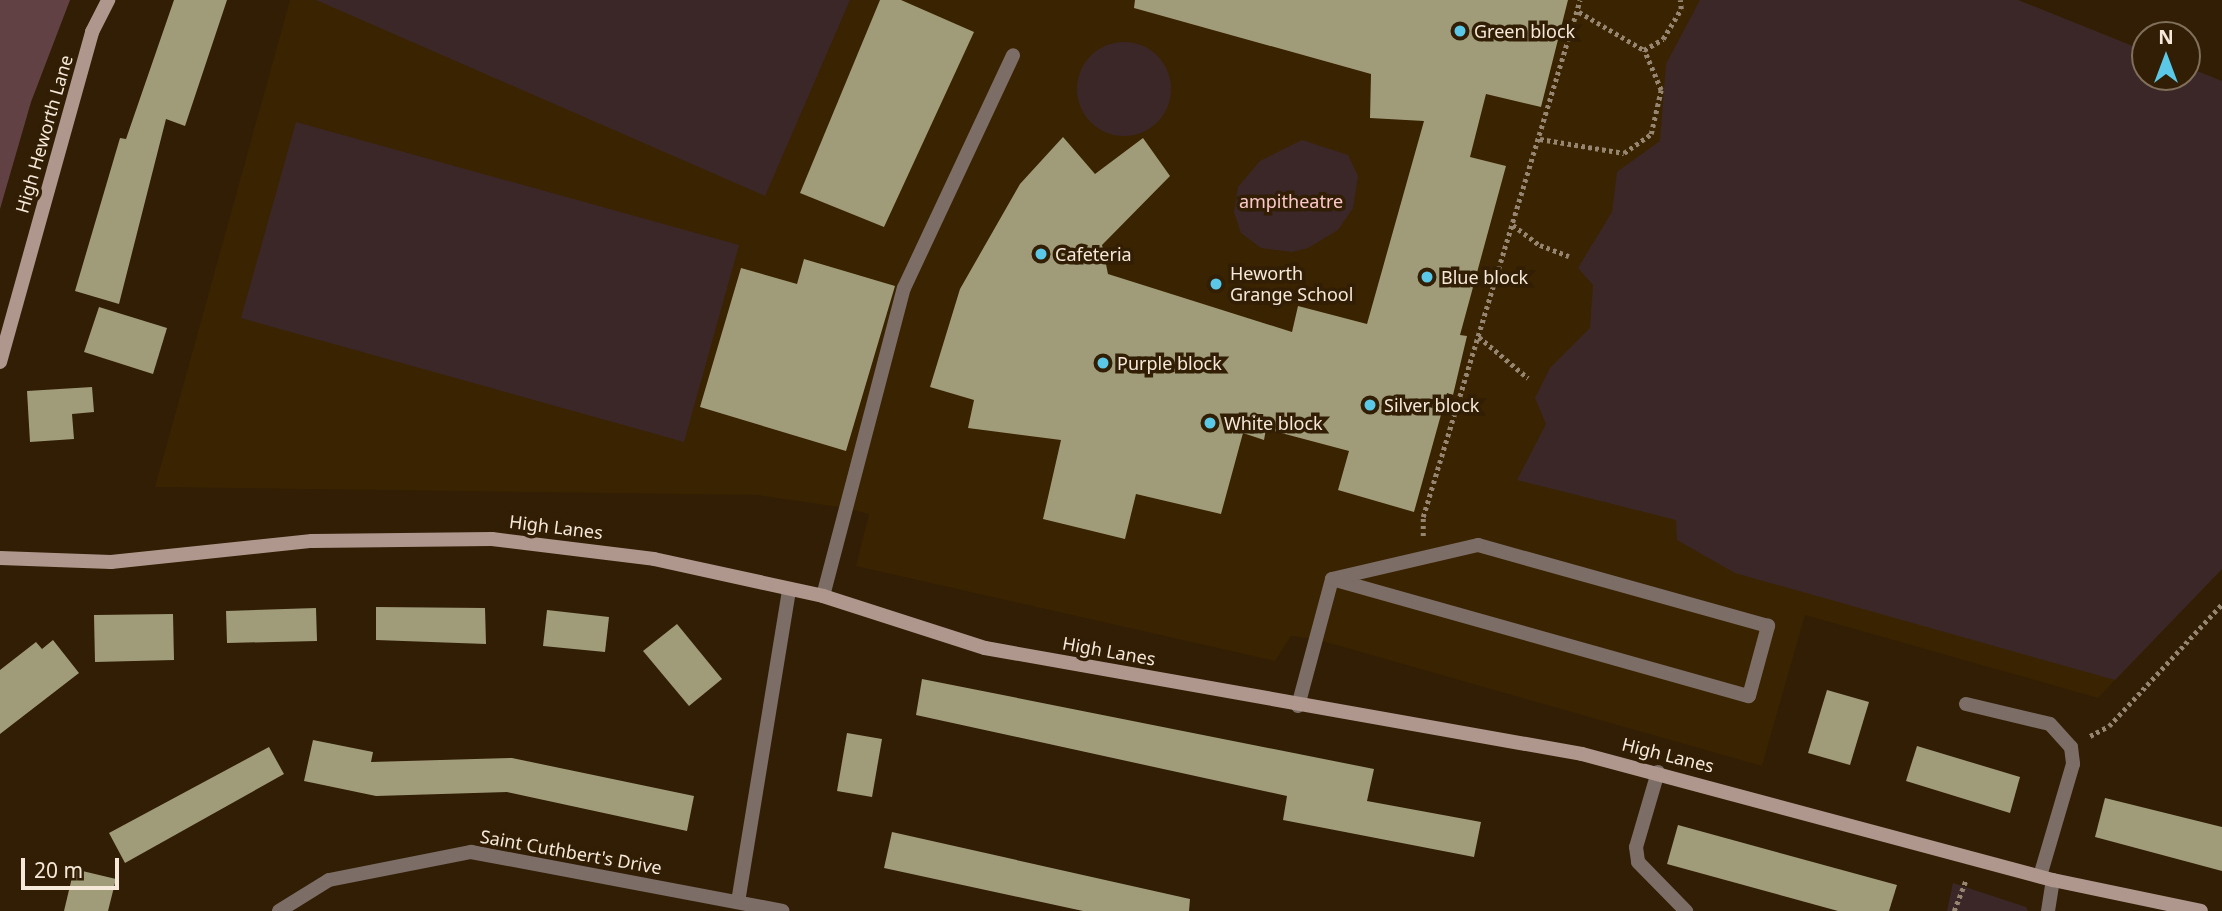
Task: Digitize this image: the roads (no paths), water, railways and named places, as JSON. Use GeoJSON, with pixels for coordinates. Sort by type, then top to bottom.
{"type":"FeatureCollection","features":[{"type":"Feature","properties":{"kind":"street","name":"High Heworth Lane"},"geometry":{"type":"LineString","coordinates":[[0,362],[92,32],[108,0]]}},
{"type":"Feature","properties":{"kind":"street"},"geometry":{"type":"LineString","coordinates":[[823,596],[904,288],[1013,55]]}},
{"type":"Feature","properties":{"kind":"street","name":"High Lanes"},"geometry":{"type":"LineString","coordinates":[[0,558],[111,562],[312,541],[492,538],[654,559],[823,596],[985,648],[1298,706],[1449,728],[1658,772],[2046,878],[2200,911]]}},
{"type":"Feature","properties":{"kind":"street"},"geometry":{"type":"LineString","coordinates":[[1478,545],[1769,626],[1749,696],[1332,579],[1478,545]]}},
{"type":"Feature","properties":{"kind":"street"},"geometry":{"type":"LineString","coordinates":[[1298,706],[1332,579]]}},
{"type":"Feature","properties":{"kind":"street"},"geometry":{"type":"LineString","coordinates":[[738,902],[789,589]]}},
{"type":"Feature","properties":{"kind":"street"},"geometry":{"type":"LineString","coordinates":[[1966,704],[2050,724],[2071,747],[2073,764],[2046,878],[2048,911]]}},
{"type":"Feature","properties":{"kind":"street"},"geometry":{"type":"LineString","coordinates":[[1658,772],[1636,847],[1638,862],[1686,911]]}},
{"type":"Feature","properties":{"kind":"street","name":"Saint Cuthbert's Drive"},"geometry":{"type":"LineString","coordinates":[[279,911],[329,880],[471,852],[782,911]]}},
{"type":"Feature","properties":{"kind":"place","name":"Green block"},"geometry":{"type":"Point","coordinates":[1460,31]}},
{"type":"Feature","properties":{"kind":"place","name":"Cafeteria"},"geometry":{"type":"Point","coordinates":[1041,254]}},
{"type":"Feature","properties":{"kind":"place","name":"Blue block"},"geometry":{"type":"Point","coordinates":[1427,277]}},
{"type":"Feature","properties":{"kind":"place","name":"Heworth Grange School"},"geometry":{"type":"Point","coordinates":[1216,284]}},
{"type":"Feature","properties":{"kind":"place","name":"Purple block"},"geometry":{"type":"Point","coordinates":[1103,363]}},
{"type":"Feature","properties":{"kind":"place","name":"Silver block"},"geometry":{"type":"Point","coordinates":[1370,405]}},
{"type":"Feature","properties":{"kind":"place","name":"White block"},"geometry":{"type":"Point","coordinates":[1210,423]}},
{"type":"Feature","properties":{"kind":"park label","name":"ampitheatre"},"geometry":{"type":"Point","coordinates":[1291,201]}}]}
